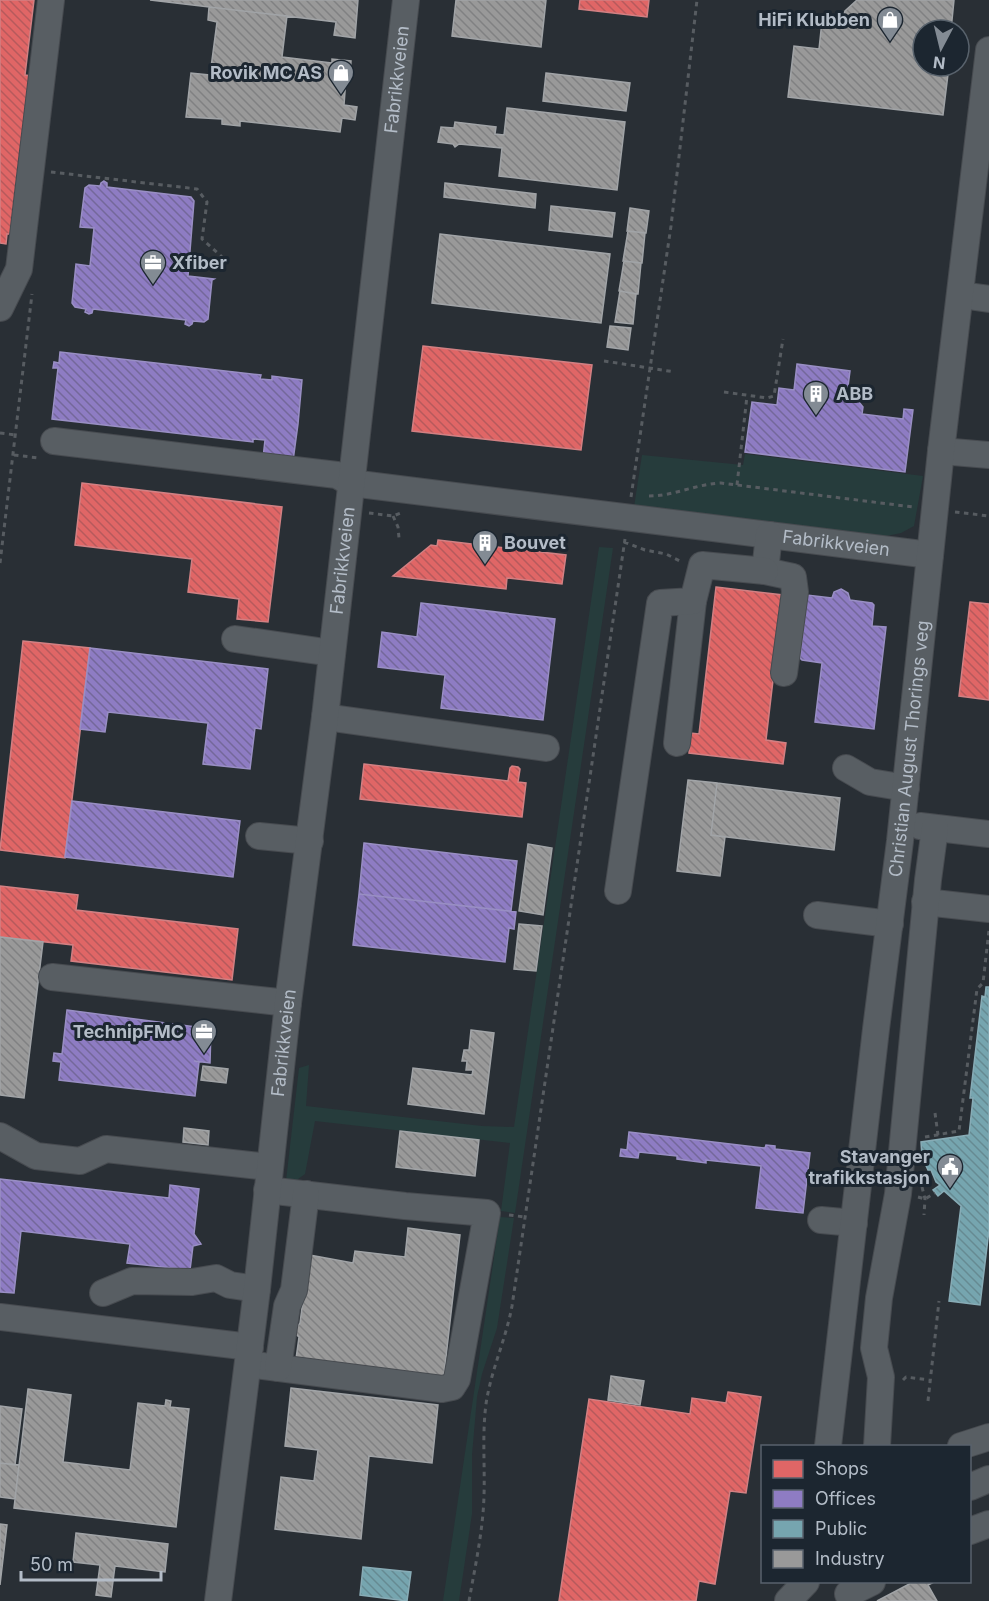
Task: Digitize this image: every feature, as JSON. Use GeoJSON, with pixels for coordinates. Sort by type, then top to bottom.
{"type":"FeatureCollection","features":[{"type":"Feature","properties":{"kind":"street"},"geometry":{"type":"LineString","coordinates":[[0,308],[19,269],[51,0]]}},
{"type":"Feature","properties":{"kind":"street","name":"Fabrikkveien"},"geometry":{"type":"LineString","coordinates":[[218,1601],[257,1289],[288,1003],[325,717],[406,0]]}},
{"type":"Feature","properties":{"kind":"street","name":"Christian August Thorings veg"},"geometry":{"type":"LineString","coordinates":[[828,1445],[902,823],[941,451],[989,50]]}},
{"type":"Feature","properties":{"kind":"street"},"geometry":{"type":"LineString","coordinates":[[960,295],[989,299]]}},
{"type":"Feature","properties":{"kind":"street"},"geometry":{"type":"LineString","coordinates":[[54,441],[337,475],[351,483]]}},
{"type":"Feature","properties":{"kind":"street"},"geometry":{"type":"LineString","coordinates":[[941,451],[989,455]]}},
{"type":"Feature","properties":{"kind":"street","name":"Fabrikkveien"},"geometry":{"type":"LineString","coordinates":[[351,483],[930,555]]}},
{"type":"Feature","properties":{"kind":"street"},"geometry":{"type":"LineString","coordinates":[[765,571],[769,535]]}},
{"type":"Feature","properties":{"kind":"street"},"geometry":{"type":"LineString","coordinates":[[676,743],[693,601],[692,564],[765,571],[793,577],[795,592],[784,673]]}},
{"type":"Feature","properties":{"kind":"street"},"geometry":{"type":"LineString","coordinates":[[618,891],[660,603],[693,601]]}},
{"type":"Feature","properties":{"kind":"street"},"geometry":{"type":"LineString","coordinates":[[235,639],[332,653]]}},
{"type":"Feature","properties":{"kind":"street"},"geometry":{"type":"LineString","coordinates":[[325,717],[546,748]]}},
{"type":"Feature","properties":{"kind":"street"},"geometry":{"type":"LineString","coordinates":[[846,768],[870,782],[906,788]]}},
{"type":"Feature","properties":{"kind":"street"},"geometry":{"type":"LineString","coordinates":[[902,823],[989,834]]}},
{"type":"Feature","properties":{"kind":"street"},"geometry":{"type":"LineString","coordinates":[[877,1445],[881,1377],[874,1348],[879,1298],[898,1194],[925,902],[935,828]]}},
{"type":"Feature","properties":{"kind":"street"},"geometry":{"type":"LineString","coordinates":[[259,836],[310,841]]}},
{"type":"Feature","properties":{"kind":"street"},"geometry":{"type":"LineString","coordinates":[[925,902],[989,909]]}},
{"type":"Feature","properties":{"kind":"street"},"geometry":{"type":"LineString","coordinates":[[817,915],[890,924]]}},
{"type":"Feature","properties":{"kind":"street"},"geometry":{"type":"LineString","coordinates":[[52,977],[288,1003]]}},
{"type":"Feature","properties":{"kind":"street"},"geometry":{"type":"LineString","coordinates":[[0,1136],[36,1156],[80,1161],[106,1149],[268,1178],[306,1194],[487,1213],[457,1379],[452,1387],[442,1389],[279,1368],[249,1355],[0,1317]]}},
{"type":"Feature","properties":{"kind":"street"},"geometry":{"type":"LineString","coordinates":[[279,1368],[287,1306],[294,1290],[306,1194]]}},
{"type":"Feature","properties":{"kind":"street"},"geometry":{"type":"LineString","coordinates":[[820,1220],[854,1223]]}},
{"type":"Feature","properties":{"kind":"street"},"geometry":{"type":"LineString","coordinates":[[103,1293],[132,1281],[192,1282],[216,1278],[230,1285],[257,1289]]}},
{"type":"Feature","properties":{"kind":"street"},"geometry":{"type":"LineString","coordinates":[[964,1445],[989,1437]]}},
{"type":"Feature","properties":{"kind":"street"},"geometry":{"type":"LineString","coordinates":[[971,1486],[989,1479]]}},
{"type":"Feature","properties":{"kind":"street"},"geometry":{"type":"LineString","coordinates":[[971,1530],[989,1524]]}},
{"type":"Feature","properties":{"kind":"street"},"geometry":{"type":"LineString","coordinates":[[788,1601],[804,1583]]}},
{"type":"Feature","properties":{"kind":"street"},"geometry":{"type":"LineString","coordinates":[[848,1594],[868,1583]]}},
{"type":"Feature","properties":{"kind":"path"},"geometry":{"type":"LineString","coordinates":[[630,507],[672,215],[697,0]]}},
{"type":"Feature","properties":{"kind":"path"},"geometry":{"type":"LineString","coordinates":[[46,171],[197,189],[207,202],[202,239],[222,257]]}},
{"type":"Feature","properties":{"kind":"path"},"geometry":{"type":"LineString","coordinates":[[724,392],[767,398],[774,396],[783,339]]}},
{"type":"Feature","properties":{"kind":"path"},"geometry":{"type":"LineString","coordinates":[[604,361],[650,370],[675,372]]}},
{"type":"Feature","properties":{"kind":"path"},"geometry":{"type":"LineString","coordinates":[[737,485],[747,396]]}},
{"type":"Feature","properties":{"kind":"path"},"geometry":{"type":"LineString","coordinates":[[0,433],[16,435]]}},
{"type":"Feature","properties":{"kind":"path"},"geometry":{"type":"LineString","coordinates":[[646,496],[663,495],[706,484],[737,485],[921,508]]}},
{"type":"Feature","properties":{"kind":"path"},"geometry":{"type":"LineString","coordinates":[[632,495],[639,496]]}},
{"type":"Feature","properties":{"kind":"path"},"geometry":{"type":"LineString","coordinates":[[949,511],[989,516]]}},
{"type":"Feature","properties":{"kind":"path"},"geometry":{"type":"LineString","coordinates":[[368,513],[393,516],[402,512]]}},
{"type":"Feature","properties":{"kind":"path"},"geometry":{"type":"LineString","coordinates":[[393,516],[398,527],[399,538]]}},
{"type":"Feature","properties":{"kind":"path"},"geometry":{"type":"LineString","coordinates":[[469,1601],[483,1511],[483,1443],[486,1404],[512,1306],[626,535]]}},
{"type":"Feature","properties":{"kind":"path"},"geometry":{"type":"LineString","coordinates":[[624,542],[692,564]]}},
{"type":"Feature","properties":{"kind":"path"},"geometry":{"type":"LineString","coordinates":[[920,1138],[959,1131],[977,989],[983,983],[989,926]]}},
{"type":"Feature","properties":{"kind":"path"},"geometry":{"type":"LineString","coordinates":[[935,1113],[938,1135]]}},
{"type":"Feature","properties":{"kind":"path"},"geometry":{"type":"LineString","coordinates":[[920,1179],[925,1199],[924,1215]]}},
{"type":"Feature","properties":{"kind":"path"},"geometry":{"type":"LineString","coordinates":[[928,1401],[939,1301]]}},
{"type":"Feature","properties":{"kind":"green space"},"geometry":{"type":"Polygon","coordinates":[[[745,454],[923,476],[914,526],[901,533],[886,536],[634,507],[642,455],[743,465],[745,454]]]}},
{"type":"Feature","properties":{"kind":"green space"},"geometry":{"type":"Polygon","coordinates":[[[599,547],[613,548],[515,1213],[501,1211],[510,1143],[315,1121],[305,1174],[294,1182],[286,1181],[299,1068],[309,1065],[306,1106],[482,1126],[514,1127],[599,547]]]}},
{"type":"Feature","properties":{"kind":"green space"},"geometry":{"type":"Polygon","coordinates":[[[500,1217],[514,1218],[497,1328],[477,1397],[472,1455],[472,1514],[459,1601],[443,1601],[500,1217]]]}},
{"type":"Feature","properties":{"kind":"building: Shops"},"geometry":{"type":"Polygon","coordinates":[[[0,0],[34,0],[25,75],[38,77],[21,233],[7,234],[6,244],[0,243],[0,0]]]}},
{"type":"Feature","properties":{"kind":"building: Shops"},"geometry":{"type":"Polygon","coordinates":[[[580,0],[649,0],[647,17],[579,9],[580,0]]]}},
{"type":"Feature","properties":{"kind":"building: Shops"},"geometry":{"type":"Polygon","coordinates":[[[423,346],[592,365],[581,450],[412,431],[423,346]]]}},
{"type":"Feature","properties":{"kind":"building: Shops"},"geometry":{"type":"Polygon","coordinates":[[[82,483],[282,507],[268,622],[237,619],[239,599],[188,592],[192,559],[75,545],[82,483]]]}},
{"type":"Feature","properties":{"kind":"building: Shops","name":"Bouvet"},"geometry":{"type":"Polygon","coordinates":[[[438,540],[566,555],[562,584],[507,578],[506,589],[393,576],[431,545],[437,546],[438,540]]]}},
{"type":"Feature","properties":{"kind":"building: Shops"},"geometry":{"type":"Polygon","coordinates":[[[716,587],[783,595],[766,740],[786,743],[783,764],[689,753],[691,733],[699,734],[716,587]]]}},
{"type":"Feature","properties":{"kind":"building: Shops"},"geometry":{"type":"Polygon","coordinates":[[[970,602],[989,604],[989,700],[959,696],[970,602]]]}},
{"type":"Feature","properties":{"kind":"building: Shops"},"geometry":{"type":"Polygon","coordinates":[[[23,641],[90,648],[65,858],[0,850],[23,641]]]}},
{"type":"Feature","properties":{"kind":"building: Shops"},"geometry":{"type":"Polygon","coordinates":[[[364,764],[508,781],[510,768],[518,767],[520,769],[518,782],[526,783],[522,817],[360,799],[364,764]]]}},
{"type":"Feature","properties":{"kind":"building: Shops"},"geometry":{"type":"Polygon","coordinates":[[[0,886],[78,895],[76,910],[238,929],[232,980],[71,961],[73,945],[0,937],[0,886]]]}},
{"type":"Feature","properties":{"kind":"building: Shops"},"geometry":{"type":"Polygon","coordinates":[[[728,1392],[761,1397],[746,1493],[730,1491],[715,1584],[699,1581],[696,1601],[559,1601],[589,1399],[690,1414],[692,1398],[726,1403],[728,1392]]]}},
{"type":"Feature","properties":{"kind":"building: Offices"},"geometry":{"type":"Polygon","coordinates":[[[104,181],[107,187],[191,197],[194,201],[188,276],[214,279],[212,280],[208,319],[204,322],[193,321],[189,326],[185,324],[186,320],[93,309],[89,314],[85,312],[86,309],[75,307],[72,303],[76,264],[90,266],[94,228],[80,227],[85,188],[89,185],[100,186],[104,181]]]}},
{"type":"Feature","properties":{"kind":"building: Offices"},"geometry":{"type":"Polygon","coordinates":[[[60,352],[261,375],[260,379],[272,380],[272,376],[302,380],[293,461],[263,458],[265,440],[253,439],[253,442],[52,419],[58,368],[53,368],[54,362],[59,363],[60,352]]]}},
{"type":"Feature","properties":{"kind":"building: Offices","name":"ABB"},"geometry":{"type":"Polygon","coordinates":[[[797,364],[850,371],[847,394],[854,396],[863,407],[862,414],[903,419],[904,409],[913,410],[905,472],[745,452],[752,402],[777,405],[779,388],[794,390],[797,364]]]}},
{"type":"Feature","properties":{"kind":"building: Offices"},"geometry":{"type":"Polygon","coordinates":[[[841,589],[848,593],[850,600],[872,603],[874,605],[872,626],[886,627],[874,729],[815,722],[822,663],[800,658],[807,595],[832,598],[834,592],[841,589]]]}},
{"type":"Feature","properties":{"kind":"building: Offices"},"geometry":{"type":"Polygon","coordinates":[[[421,603],[555,619],[543,720],[441,708],[445,675],[378,667],[382,632],[417,637],[421,603]]]}},
{"type":"Feature","properties":{"kind":"building: Offices"},"geometry":{"type":"Polygon","coordinates":[[[90,648],[268,669],[261,729],[255,728],[250,769],[203,764],[208,723],[108,712],[105,732],[80,729],[90,648]]]}},
{"type":"Feature","properties":{"kind":"building: Offices"},"geometry":{"type":"Polygon","coordinates":[[[72,801],[240,821],[233,877],[65,857],[72,801]]]}},
{"type":"Feature","properties":{"kind":"building: Offices"},"geometry":{"type":"Polygon","coordinates":[[[364,843],[517,861],[511,911],[359,894],[364,843]]]}},
{"type":"Feature","properties":{"kind":"building: Offices"},"geometry":{"type":"Polygon","coordinates":[[[359,894],[516,912],[514,929],[509,928],[505,962],[353,945],[359,894]]]}},
{"type":"Feature","properties":{"kind":"building: Offices"},"geometry":{"type":"Polygon","coordinates":[[[67,1010],[211,1029],[210,1063],[194,1061],[199,1062],[195,1096],[59,1080],[61,1062],[53,1061],[54,1053],[62,1054],[67,1010]]]}},
{"type":"Feature","properties":{"kind":"building: Offices"},"geometry":{"type":"Polygon","coordinates":[[[629,1132],[765,1148],[766,1145],[775,1146],[775,1149],[810,1153],[803,1213],[756,1208],[761,1166],[706,1160],[706,1163],[677,1159],[677,1156],[639,1152],[638,1158],[620,1156],[621,1149],[627,1150],[629,1132]]]}},
{"type":"Feature","properties":{"kind":"building: Offices"},"geometry":{"type":"Polygon","coordinates":[[[0,1179],[169,1198],[170,1185],[199,1189],[194,1234],[201,1244],[193,1246],[190,1270],[127,1263],[130,1244],[21,1231],[14,1293],[0,1292],[0,1179]]]}},
{"type":"Feature","properties":{"kind":"building: Public"},"geometry":{"type":"Polygon","coordinates":[[[986,987],[989,987],[989,1230],[980,1305],[949,1301],[961,1206],[944,1191],[938,1196],[933,1190],[940,1185],[936,1182],[931,1170],[928,1170],[922,1157],[921,1142],[969,1135],[973,1098],[970,1098],[982,996],[985,997],[986,987]]]}},
{"type":"Feature","properties":{"kind":"building: Public"},"geometry":{"type":"Polygon","coordinates":[[[363,1567],[411,1572],[407,1601],[360,1595],[363,1567]]]}},
{"type":"Feature","properties":{"kind":"building: Industry"},"geometry":{"type":"Polygon","coordinates":[[[150,0],[358,0],[355,38],[334,35],[336,22],[150,0]]]}},
{"type":"Feature","properties":{"kind":"building: Industry"},"geometry":{"type":"Polygon","coordinates":[[[456,0],[546,0],[541,47],[452,36],[456,0]]]}},
{"type":"Feature","properties":{"kind":"building: Industry"},"geometry":{"type":"Polygon","coordinates":[[[857,0],[954,0],[952,18],[911,18],[911,78],[948,78],[943,115],[788,97],[794,46],[819,49],[822,21],[841,23],[845,11],[857,0]]]}},
{"type":"Feature","properties":{"kind":"building: Industry"},"geometry":{"type":"Polygon","coordinates":[[[209,7],[287,16],[282,57],[332,63],[332,59],[351,61],[350,79],[346,78],[344,105],[357,107],[355,120],[342,118],[340,132],[240,121],[240,126],[222,124],[222,119],[186,117],[191,73],[210,75],[217,22],[208,20],[209,7]]]}},
{"type":"Feature","properties":{"kind":"building: Industry"},"geometry":{"type":"Polygon","coordinates":[[[546,73],[630,83],[626,111],[543,101],[546,73]]]}},
{"type":"Feature","properties":{"kind":"building: Industry"},"geometry":{"type":"Polygon","coordinates":[[[507,108],[625,122],[617,190],[499,176],[502,148],[459,144],[455,147],[453,144],[438,142],[441,127],[454,128],[455,122],[496,127],[495,134],[504,135],[507,108]]]}},
{"type":"Feature","properties":{"kind":"building: Industry"},"geometry":{"type":"Polygon","coordinates":[[[445,183],[536,194],[535,208],[444,197],[445,183]]]}},
{"type":"Feature","properties":{"kind":"building: Industry"},"geometry":{"type":"Polygon","coordinates":[[[551,206],[615,213],[612,237],[549,230],[551,206]]]}},
{"type":"Feature","properties":{"kind":"building: Industry"},"geometry":{"type":"Polygon","coordinates":[[[630,208],[649,211],[646,233],[627,231],[630,208]]]}},
{"type":"Feature","properties":{"kind":"building: Industry"},"geometry":{"type":"Polygon","coordinates":[[[628,231],[645,233],[642,263],[623,261],[628,231]]]}},
{"type":"Feature","properties":{"kind":"building: Industry"},"geometry":{"type":"Polygon","coordinates":[[[440,234],[610,254],[601,323],[432,303],[440,234]]]}},
{"type":"Feature","properties":{"kind":"building: Industry"},"geometry":{"type":"Polygon","coordinates":[[[624,261],[641,263],[638,294],[619,291],[624,261]]]}},
{"type":"Feature","properties":{"kind":"building: Industry"},"geometry":{"type":"Polygon","coordinates":[[[620,291],[636,294],[633,324],[615,322],[620,291]]]}},
{"type":"Feature","properties":{"kind":"building: Industry"},"geometry":{"type":"Polygon","coordinates":[[[610,326],[631,328],[628,350],[607,347],[610,326]]]}},
{"type":"Feature","properties":{"kind":"building: Industry"},"geometry":{"type":"Polygon","coordinates":[[[688,780],[717,783],[711,835],[725,837],[720,876],[677,871],[688,780]]]}},
{"type":"Feature","properties":{"kind":"building: Industry"},"geometry":{"type":"Polygon","coordinates":[[[717,783],[840,798],[834,850],[711,835],[717,783]]]}},
{"type":"Feature","properties":{"kind":"building: Industry"},"geometry":{"type":"Polygon","coordinates":[[[528,844],[552,848],[543,915],[519,911],[528,844]]]}},
{"type":"Feature","properties":{"kind":"building: Industry"},"geometry":{"type":"Polygon","coordinates":[[[519,924],[542,926],[536,971],[514,969],[519,924]]]}},
{"type":"Feature","properties":{"kind":"building: Industry"},"geometry":{"type":"Polygon","coordinates":[[[0,937],[43,942],[24,1098],[0,1095],[0,937]]]}},
{"type":"Feature","properties":{"kind":"building: Industry"},"geometry":{"type":"Polygon","coordinates":[[[471,1030],[494,1033],[484,1114],[408,1104],[413,1068],[472,1075],[473,1070],[466,1070],[467,1061],[462,1061],[464,1050],[469,1050],[471,1030]]]}},
{"type":"Feature","properties":{"kind":"building: Industry"},"geometry":{"type":"Polygon","coordinates":[[[203,1066],[228,1069],[226,1083],[201,1080],[203,1066]]]}},
{"type":"Feature","properties":{"kind":"building: Industry"},"geometry":{"type":"Polygon","coordinates":[[[184,1128],[209,1131],[208,1145],[183,1142],[184,1128]]]}},
{"type":"Feature","properties":{"kind":"building: Industry"},"geometry":{"type":"Polygon","coordinates":[[[400,1131],[479,1140],[475,1176],[396,1167],[400,1131]]]}},
{"type":"Feature","properties":{"kind":"building: Industry"},"geometry":{"type":"Polygon","coordinates":[[[408,1228],[460,1235],[443,1383],[295,1366],[299,1337],[293,1332],[300,1323],[309,1255],[353,1263],[355,1251],[405,1257],[408,1228]]]}},
{"type":"Feature","properties":{"kind":"building: Industry"},"geometry":{"type":"Polygon","coordinates":[[[611,1376],[644,1381],[640,1405],[608,1400],[611,1376]]]}},
{"type":"Feature","properties":{"kind":"building: Industry"},"geometry":{"type":"Polygon","coordinates":[[[291,1388],[438,1405],[432,1463],[369,1456],[361,1539],[275,1529],[281,1477],[314,1481],[318,1450],[285,1446],[291,1388]]]}},
{"type":"Feature","properties":{"kind":"building: Industry"},"geometry":{"type":"Polygon","coordinates":[[[28,1389],[71,1395],[63,1462],[130,1470],[138,1403],[165,1406],[166,1400],[171,1401],[170,1407],[189,1409],[176,1527],[14,1508],[28,1389]]]}},
{"type":"Feature","properties":{"kind":"building: Industry"},"geometry":{"type":"Polygon","coordinates":[[[0,1406],[22,1409],[15,1465],[0,1463],[0,1406]]]}},
{"type":"Feature","properties":{"kind":"building: Industry"},"geometry":{"type":"Polygon","coordinates":[[[0,1463],[19,1465],[15,1499],[0,1497],[0,1463]]]}},
{"type":"Feature","properties":{"kind":"building: Industry"},"geometry":{"type":"Polygon","coordinates":[[[0,1524],[7,1525],[0,1585],[0,1524]]]}},
{"type":"Feature","properties":{"kind":"building: Industry"},"geometry":{"type":"Polygon","coordinates":[[[76,1533],[168,1544],[165,1572],[115,1566],[111,1597],[96,1595],[100,1565],[73,1562],[76,1533]]]}},
{"type":"Feature","properties":{"kind":"building: Industry"},"geometry":{"type":"Polygon","coordinates":[[[911,1583],[932,1583],[928,1585],[937,1601],[877,1601],[911,1583]]]}},
{"type":"Feature","properties":{"kind":"place","name":"HiFi Klubben"},"geometry":{"type":"Point","coordinates":[890,43]}},
{"type":"Feature","properties":{"kind":"place","name":"Rovik MC AS"},"geometry":{"type":"Point","coordinates":[341,96]}},
{"type":"Feature","properties":{"kind":"place","name":"Xfiber"},"geometry":{"type":"Point","coordinates":[153,286]}},
{"type":"Feature","properties":{"kind":"place","name":"ABB"},"geometry":{"type":"Point","coordinates":[816,417]}},
{"type":"Feature","properties":{"kind":"place","name":"Bouvet"},"geometry":{"type":"Point","coordinates":[485,566]}},
{"type":"Feature","properties":{"kind":"place","name":"TechnipFMC"},"geometry":{"type":"Point","coordinates":[204,1055]}},
{"type":"Feature","properties":{"kind":"place","name":"Stavanger trafikkstasjon"},"geometry":{"type":"Point","coordinates":[950,1190]}}]}
